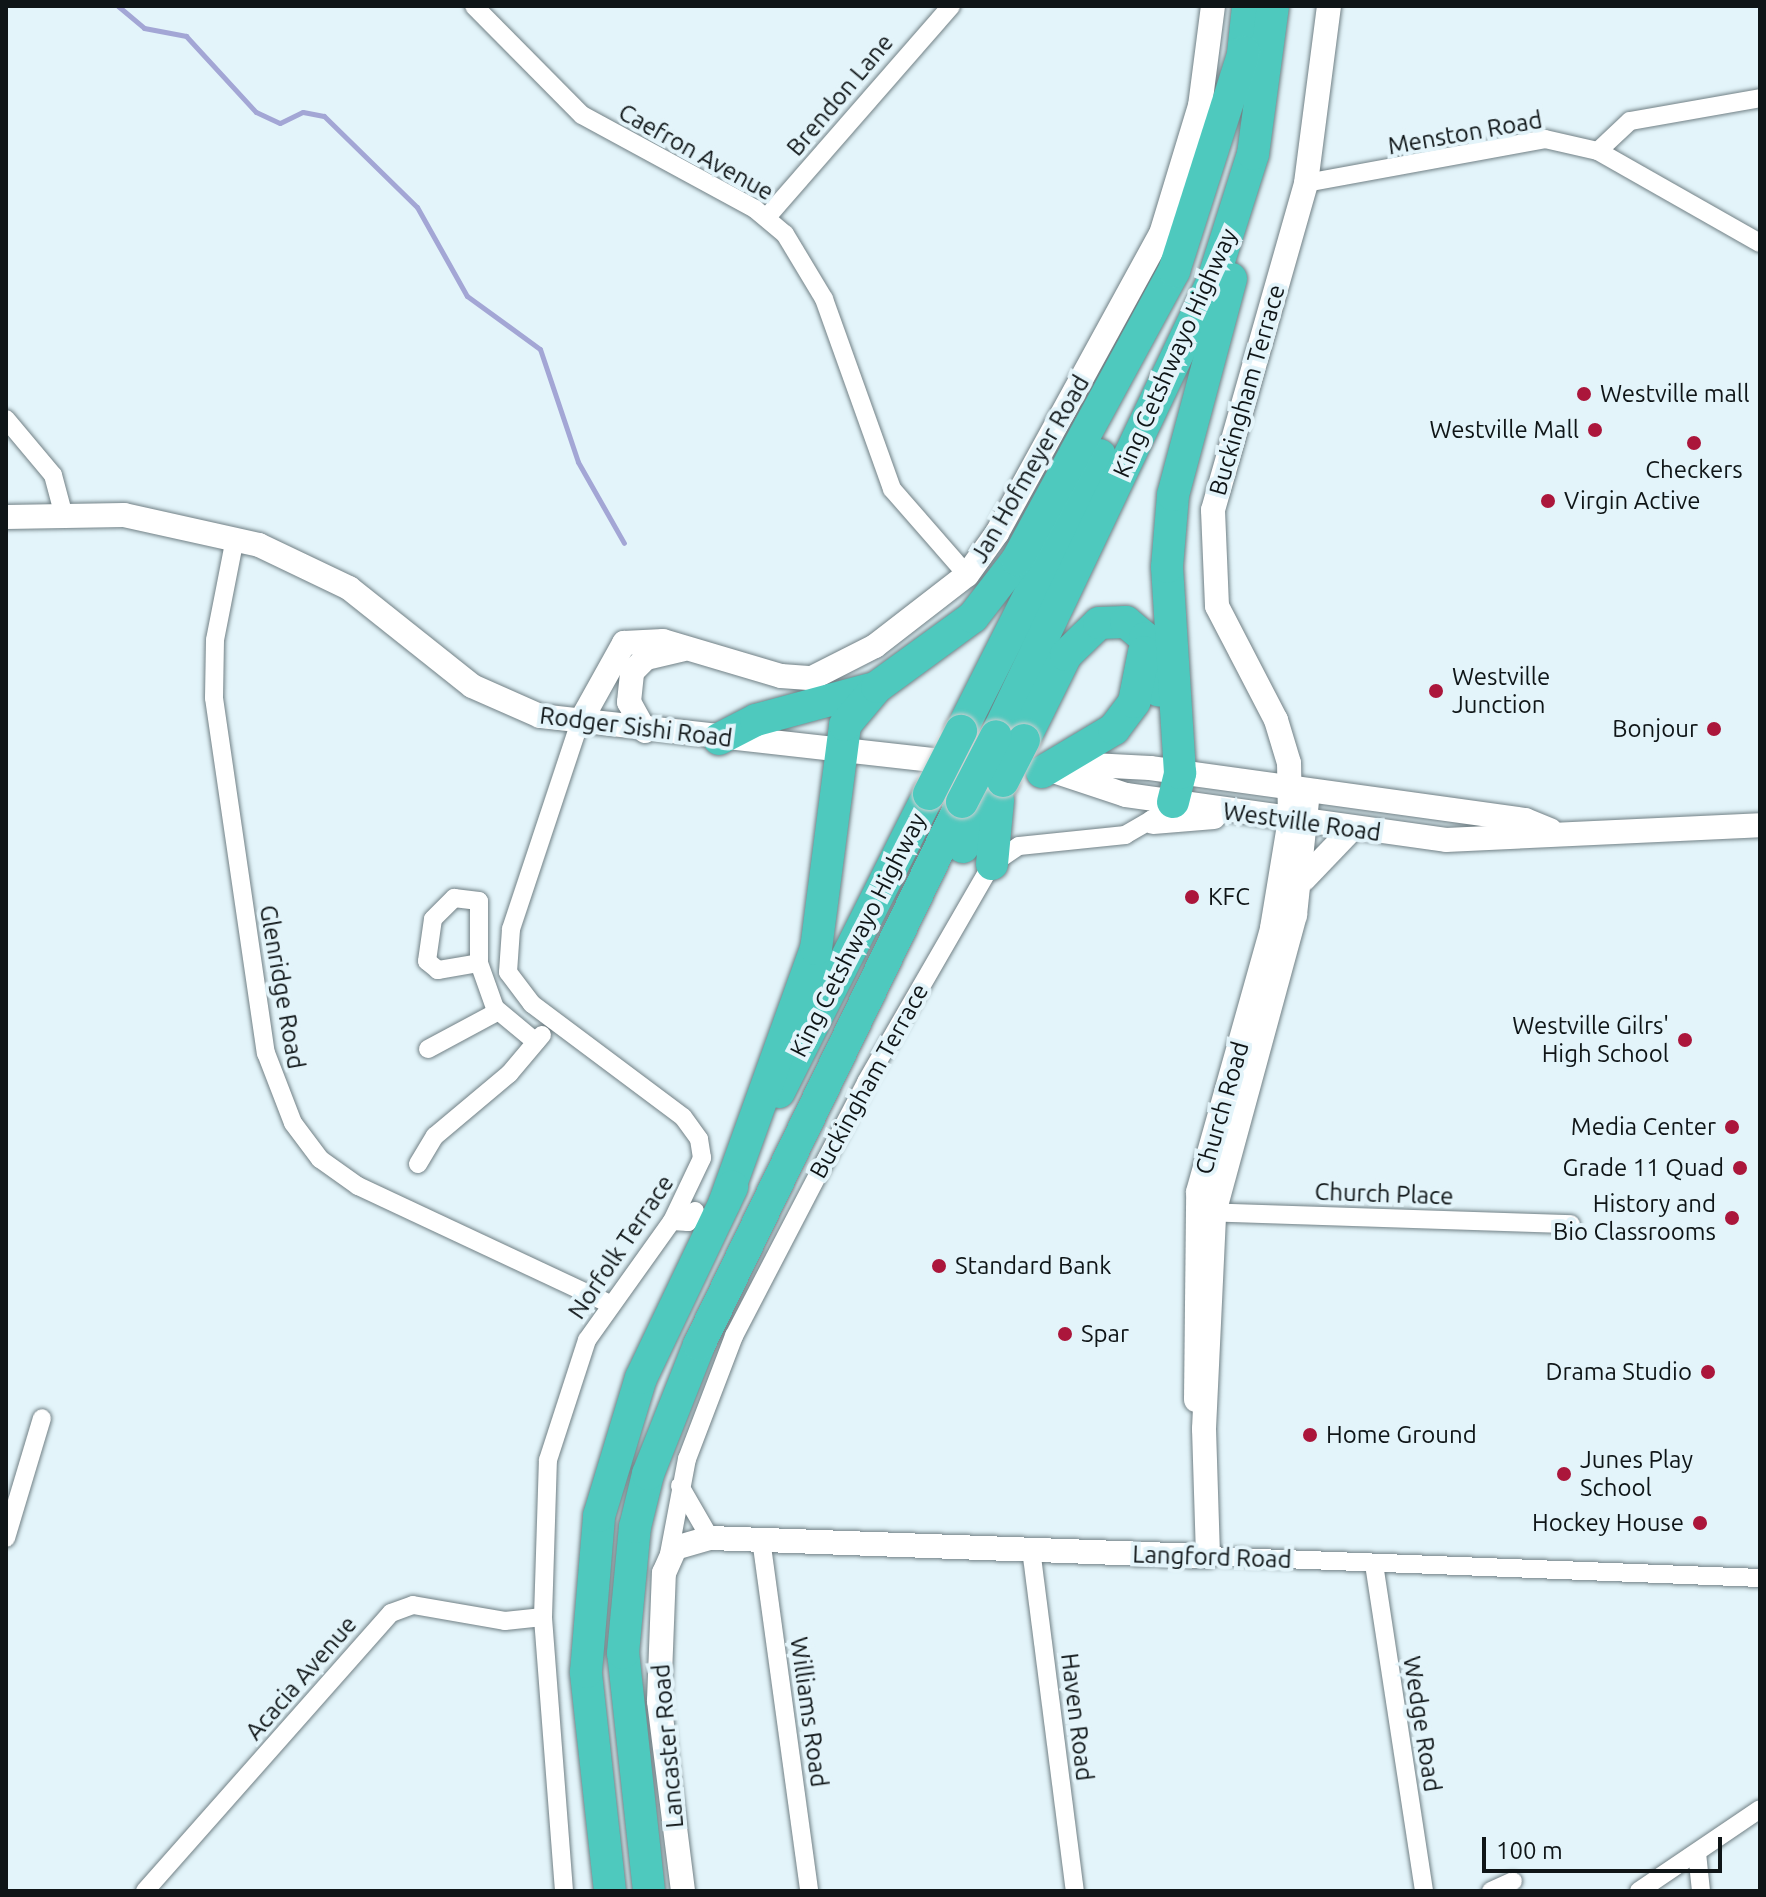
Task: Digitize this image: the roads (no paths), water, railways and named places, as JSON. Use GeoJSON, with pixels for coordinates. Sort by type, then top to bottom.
{"type":"FeatureCollection","features":[{"type":"Feature","properties":{"kind":"highway","name":"King Cetshwayo Highway"},"geometry":{"type":"LineString","coordinates":[[610,1891],[586,1672],[592,1554],[607,1479],[641,1378],[709,1208],[929,794],[1186,278],[1225,160],[1244,52],[1248,6]]}},
{"type":"Feature","properties":{"kind":"highway","name":"King Cetshwayo Highway"},"geometry":{"type":"LineString","coordinates":[[649,1891],[623,1653],[635,1527],[665,1422],[785,1202],[962,802],[1010,738],[1208,292],[1253,154],[1273,6]]}},
{"type":"Feature","properties":{"kind":"highway"},"geometry":{"type":"LineString","coordinates":[[709,1208],[816,949],[839,749],[852,711],[877,687],[973,617],[1024,549],[1174,271],[1244,52]]}},
{"type":"Feature","properties":{"kind":"highway"},"geometry":{"type":"LineString","coordinates":[[1166,794],[1167,567],[1173,495],[1238,254],[1253,154]]}},
{"type":"Feature","properties":{"kind":"highway"},"geometry":{"type":"LineString","coordinates":[[992,864],[1010,738],[1066,655],[1090,627],[1119,621],[1145,638],[1155,664],[1166,794]]}},
{"type":"Feature","properties":{"kind":"highway"},"geometry":{"type":"LineString","coordinates":[[1050,772],[1104,737],[1127,713],[1143,676],[1145,638]]}},
{"type":"Feature","properties":{"kind":"highway"},"geometry":{"type":"LineString","coordinates":[[719,739],[756,720],[877,687]]}},
{"type":"Feature","properties":{"kind":"highway"},"geometry":{"type":"LineString","coordinates":[[785,1202],[1003,781]]}},
{"type":"Feature","properties":{"kind":"street","name":"Caefron Avenue"},"geometry":{"type":"LineString","coordinates":[[474,6],[582,115],[767,217],[814,275],[892,489],[967,575]]}},
{"type":"Feature","properties":{"kind":"street","name":"Brendon Lane"},"geometry":{"type":"LineString","coordinates":[[767,217],[951,6]]}},
{"type":"Feature","properties":{"kind":"street","name":"Jan Hofmeyer Road"},"geometry":{"type":"LineString","coordinates":[[579,724],[624,643],[648,639],[812,678],[875,646],[967,575],[997,533],[1161,234],[1200,106],[1213,6]]}},
{"type":"Feature","properties":{"kind":"street","name":"Buckingham Terrace"},"geometry":{"type":"LineString","coordinates":[[1299,791],[1276,720],[1217,606],[1210,550],[1224,461],[1306,183],[1329,6]]}},
{"type":"Feature","properties":{"kind":"street"},"geometry":{"type":"LineString","coordinates":[[1598,151],[1630,121],[1760,98]]}},
{"type":"Feature","properties":{"kind":"street","name":"Menston Road"},"geometry":{"type":"LineString","coordinates":[[1306,183],[1545,139],[1598,151],[1760,243]]}},
{"type":"Feature","properties":{"kind":"street"},"geometry":{"type":"LineString","coordinates":[[6,419],[46,464],[63,512]]}},
{"type":"Feature","properties":{"kind":"street","name":"Rodger Sishi Road"},"geometry":{"type":"LineString","coordinates":[[6,517],[63,512],[135,517],[235,538],[349,588],[482,692],[579,724],[839,749]]}},
{"type":"Feature","properties":{"kind":"street","name":"Glenridge Road"},"geometry":{"type":"LineString","coordinates":[[235,538],[215,640],[214,698],[264,1040],[293,1123],[320,1159],[358,1186],[608,1303]]}},
{"type":"Feature","properties":{"kind":"street"},"geometry":{"type":"LineString","coordinates":[[645,731],[629,702],[632,672],[646,658],[689,648]]}},
{"type":"Feature","properties":{"kind":"street","name":"Norfolk Terrace"},"geometry":{"type":"LineString","coordinates":[[564,1891],[543,1617],[548,1460],[587,1340],[608,1303],[672,1221],[700,1167],[697,1134],[521,993],[506,961],[579,724]]}},
{"type":"Feature","properties":{"kind":"street","name":"Westville Road"},"geometry":{"type":"LineString","coordinates":[[839,749],[1050,772],[1166,794],[1227,811],[1446,840],[1531,838],[1550,830],[1760,825]]}},
{"type":"Feature","properties":{"kind":"street","name":"Westville Road"},"geometry":{"type":"LineString","coordinates":[[1166,794],[1299,791],[1525,820],[1550,830]]}},
{"type":"Feature","properties":{"kind":"street","name":"Church Road"},"geometry":{"type":"LineString","coordinates":[[1205,1212],[1300,886],[1299,791]]}},
{"type":"Feature","properties":{"kind":"street"},"geometry":{"type":"LineString","coordinates":[[992,864],[1019,846],[1111,839],[1166,794]]}},
{"type":"Feature","properties":{"kind":"street"},"geometry":{"type":"LineString","coordinates":[[1394,803],[1414,822],[1445,826],[1446,840]]}},
{"type":"Feature","properties":{"kind":"street","name":"Church Road"},"geometry":{"type":"LineString","coordinates":[[1208,1556],[1204,1429],[1195,1393],[1205,1212],[1299,820]]}},
{"type":"Feature","properties":{"kind":"street"},"geometry":{"type":"LineString","coordinates":[[1300,886],[1315,860],[1352,829]]}},
{"type":"Feature","properties":{"kind":"street","name":"Buckingham Terrace"},"geometry":{"type":"LineString","coordinates":[[669,1554],[680,1486],[714,1380],[785,1202],[992,864]]}},
{"type":"Feature","properties":{"kind":"street"},"geometry":{"type":"LineString","coordinates":[[479,963],[497,1012],[536,1042]]}},
{"type":"Feature","properties":{"kind":"street"},"geometry":{"type":"LineString","coordinates":[[428,1049],[497,1012]]}},
{"type":"Feature","properties":{"kind":"street"},"geometry":{"type":"LineString","coordinates":[[418,1164],[435,1136],[536,1042],[554,1020]]}},
{"type":"Feature","properties":{"kind":"street"},"geometry":{"type":"LineString","coordinates":[[672,1221],[688,1222],[709,1208]]}},
{"type":"Feature","properties":{"kind":"street","name":"Church Place"},"geometry":{"type":"LineString","coordinates":[[1205,1212],[1571,1224]]}},
{"type":"Feature","properties":{"kind":"street"},"geometry":{"type":"LineString","coordinates":[[6,1538],[42,1418]]}},
{"type":"Feature","properties":{"kind":"street"},"geometry":{"type":"LineString","coordinates":[[680,1486],[710,1538]]}},
{"type":"Feature","properties":{"kind":"street","name":"Langford Road"},"geometry":{"type":"LineString","coordinates":[[669,1554],[710,1538],[761,1539],[1760,1578]]}},
{"type":"Feature","properties":{"kind":"street","name":"Williams Road"},"geometry":{"type":"LineString","coordinates":[[761,1539],[809,1891]]}},
{"type":"Feature","properties":{"kind":"street","name":"Haven Road"},"geometry":{"type":"LineString","coordinates":[[1031,1549],[1075,1891]]}},
{"type":"Feature","properties":{"kind":"street","name":"Lancaster Road"},"geometry":{"type":"LineString","coordinates":[[669,1554],[659,1701],[683,1891]]}},
{"type":"Feature","properties":{"kind":"street","name":"Wedge Road"},"geometry":{"type":"LineString","coordinates":[[1374,1564],[1424,1891]]}},
{"type":"Feature","properties":{"kind":"street","name":"Acacia Avenue"},"geometry":{"type":"LineString","coordinates":[[145,1891],[391,1613],[413,1605],[505,1621],[543,1617]]}},
{"type":"Feature","properties":{"kind":"street"},"geometry":{"type":"LineString","coordinates":[[1639,1891],[1760,1809]]}},
{"type":"Feature","properties":{"kind":"street"},"geometry":{"type":"LineString","coordinates":[[1697,1853],[1701,1891]]}},
{"type":"Feature","properties":{"kind":"street"},"geometry":{"type":"LineString","coordinates":[[1491,1891],[1513,1881]]}},
{"type":"Feature","properties":{"kind":"waterway"},"geometry":{"type":"LineString","coordinates":[[118,6],[144,28],[186,36],[256,112],[280,123],[303,112],[324,116],[417,207],[467,296],[540,349],[578,462],[624,543]]}},
{"type":"Feature","properties":{"kind":"place","name":"Westville mall"},"geometry":{"type":"Point","coordinates":[1584,394]}},
{"type":"Feature","properties":{"kind":"place","name":"Westville Mall"},"geometry":{"type":"Point","coordinates":[1595,430]}},
{"type":"Feature","properties":{"kind":"place","name":"Checkers"},"geometry":{"type":"Point","coordinates":[1694,443]}},
{"type":"Feature","properties":{"kind":"place","name":"Virgin Active"},"geometry":{"type":"Point","coordinates":[1548,501]}},
{"type":"Feature","properties":{"kind":"place","name":"Westville Junction"},"geometry":{"type":"Point","coordinates":[1436,691]}},
{"type":"Feature","properties":{"kind":"place","name":"Bonjour"},"geometry":{"type":"Point","coordinates":[1714,729]}},
{"type":"Feature","properties":{"kind":"place","name":"KFC"},"geometry":{"type":"Point","coordinates":[1192,897]}},
{"type":"Feature","properties":{"kind":"place","name":"Westville Gilrs' High School"},"geometry":{"type":"Point","coordinates":[1685,1040]}},
{"type":"Feature","properties":{"kind":"place","name":"Media Center"},"geometry":{"type":"Point","coordinates":[1732,1127]}},
{"type":"Feature","properties":{"kind":"place","name":"Grade 11 Quad"},"geometry":{"type":"Point","coordinates":[1740,1168]}},
{"type":"Feature","properties":{"kind":"place","name":"History and Bio Classrooms"},"geometry":{"type":"Point","coordinates":[1732,1218]}},
{"type":"Feature","properties":{"kind":"place","name":"Standard Bank"},"geometry":{"type":"Point","coordinates":[939,1266]}},
{"type":"Feature","properties":{"kind":"place","name":"Spar"},"geometry":{"type":"Point","coordinates":[1065,1334]}},
{"type":"Feature","properties":{"kind":"place","name":"Drama Studio"},"geometry":{"type":"Point","coordinates":[1708,1372]}},
{"type":"Feature","properties":{"kind":"place","name":"Home Ground"},"geometry":{"type":"Point","coordinates":[1310,1435]}},
{"type":"Feature","properties":{"kind":"place","name":"Junes Play School"},"geometry":{"type":"Point","coordinates":[1564,1474]}},
{"type":"Feature","properties":{"kind":"place","name":"Hockey House"},"geometry":{"type":"Point","coordinates":[1700,1523]}}]}
